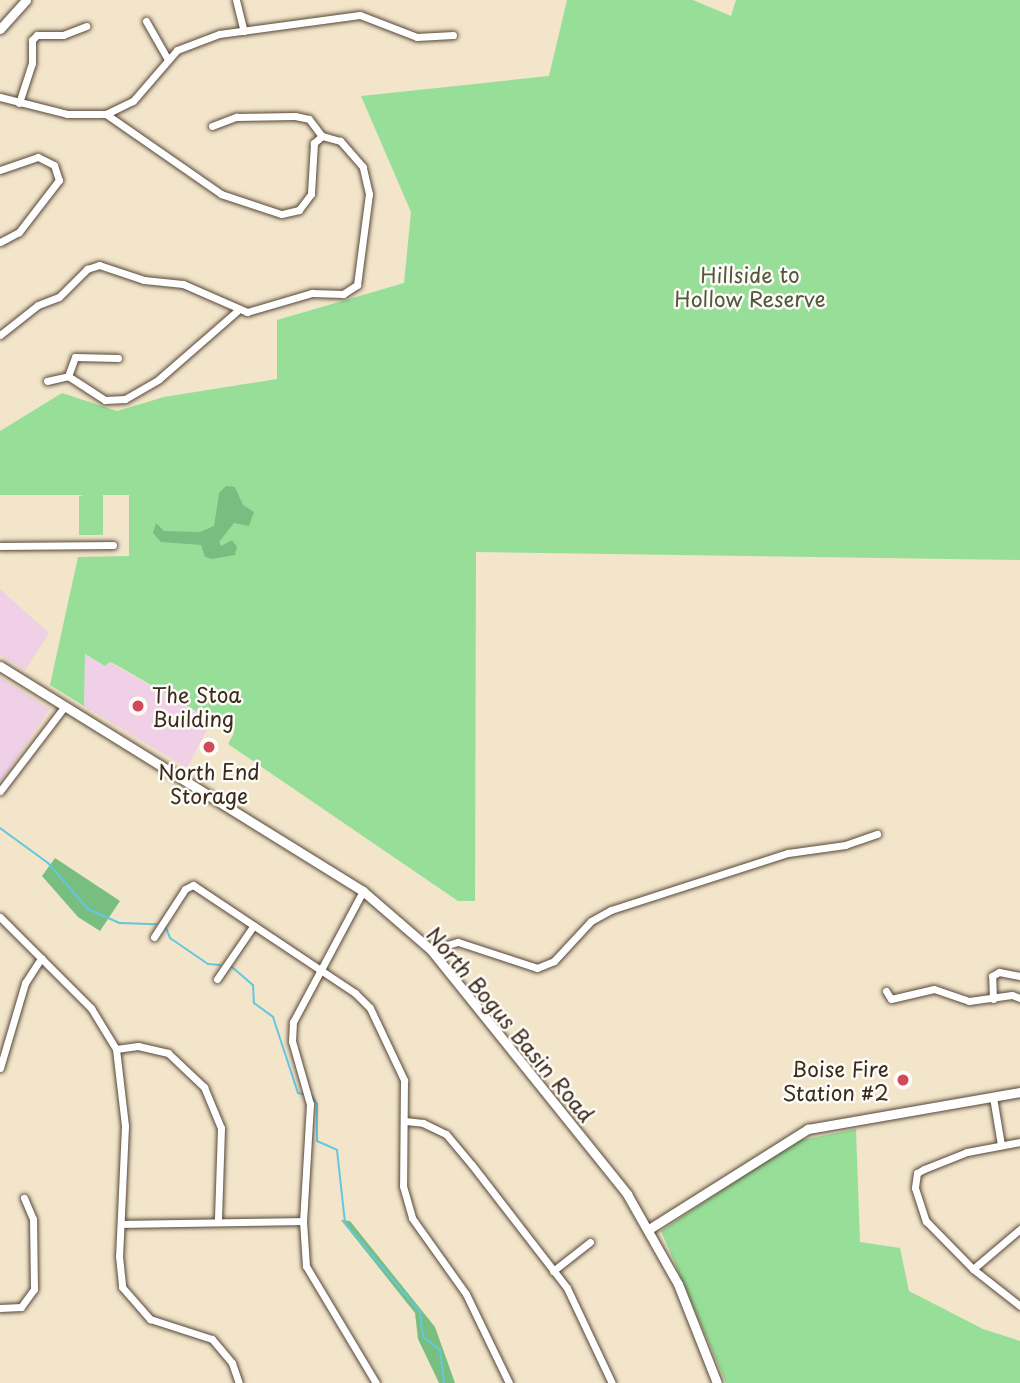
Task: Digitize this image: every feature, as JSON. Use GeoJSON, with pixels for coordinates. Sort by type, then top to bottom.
{"type":"FeatureCollection","features":[{"type":"Feature","properties":{"kind":"street"},"geometry":{"type":"LineString","coordinates":[[0,29],[26,0]]}},
{"type":"Feature","properties":{"kind":"street"},"geometry":{"type":"LineString","coordinates":[[236,0],[244,31]]}},
{"type":"Feature","properties":{"kind":"street"},"geometry":{"type":"LineString","coordinates":[[0,97],[67,114],[106,114],[133,101],[167,58],[219,34],[328,19],[372,17],[417,37],[453,35]]}},
{"type":"Feature","properties":{"kind":"street"},"geometry":{"type":"LineString","coordinates":[[146,21],[167,58]]}},
{"type":"Feature","properties":{"kind":"street"},"geometry":{"type":"LineString","coordinates":[[19,103],[32,63],[32,40],[37,35],[63,34],[86,26]]}},
{"type":"Feature","properties":{"kind":"street"},"geometry":{"type":"LineString","coordinates":[[106,114],[221,194],[281,214],[306,204],[313,184],[311,151],[322,136]]}},
{"type":"Feature","properties":{"kind":"street"},"geometry":{"type":"LineString","coordinates":[[0,335],[99,265],[144,280],[183,284],[237,311],[255,312],[312,293],[343,294],[356,285],[367,183],[348,147],[322,136],[309,119],[295,116],[236,117],[212,126]]}},
{"type":"Feature","properties":{"kind":"street"},"geometry":{"type":"LineString","coordinates":[[0,170],[38,157],[54,165],[59,180],[19,232],[0,242]]}},
{"type":"Feature","properties":{"kind":"street"},"geometry":{"type":"LineString","coordinates":[[47,382],[68,376],[105,400],[125,399],[159,379],[237,311]]}},
{"type":"Feature","properties":{"kind":"street"},"geometry":{"type":"LineString","coordinates":[[68,376],[75,357],[118,358]]}},
{"type":"Feature","properties":{"kind":"street"},"geometry":{"type":"LineString","coordinates":[[0,545],[113,545]]}},
{"type":"Feature","properties":{"kind":"street","name":"North Bogus Basin Road"},"geometry":{"type":"LineString","coordinates":[[0,666],[362,891],[431,950],[585,1140],[649,1229],[678,1284],[718,1383]]}},
{"type":"Feature","properties":{"kind":"street"},"geometry":{"type":"LineString","coordinates":[[0,791],[65,706]]}},
{"type":"Feature","properties":{"kind":"street"},"geometry":{"type":"LineString","coordinates":[[431,950],[458,942],[523,965],[548,965],[591,921],[611,910],[788,853],[845,845],[877,834]]}},
{"type":"Feature","properties":{"kind":"street"},"geometry":{"type":"LineString","coordinates":[[153,937],[190,885],[254,925],[364,1001],[384,1030],[404,1080],[403,1186],[412,1218],[466,1294],[509,1383]]}},
{"type":"Feature","properties":{"kind":"street"},"geometry":{"type":"LineString","coordinates":[[362,891],[293,1023],[294,1054],[305,1075],[310,1104],[303,1221],[306,1266],[376,1383]]}},
{"type":"Feature","properties":{"kind":"street"},"geometry":{"type":"LineString","coordinates":[[0,917],[92,1008],[116,1049],[125,1126],[118,1272],[131,1301],[150,1320],[212,1339],[232,1363],[239,1383]]}},
{"type":"Feature","properties":{"kind":"street"},"geometry":{"type":"LineString","coordinates":[[217,979],[254,925]]}},
{"type":"Feature","properties":{"kind":"street"},"geometry":{"type":"LineString","coordinates":[[0,1068],[25,983],[41,958]]}},
{"type":"Feature","properties":{"kind":"street"},"geometry":{"type":"LineString","coordinates":[[993,999],[992,976],[999,972],[1020,976]]}},
{"type":"Feature","properties":{"kind":"street"},"geometry":{"type":"LineString","coordinates":[[887,991],[891,999],[934,989],[968,1001],[1020,999]]}},
{"type":"Feature","properties":{"kind":"street"},"geometry":{"type":"LineString","coordinates":[[116,1049],[138,1046],[168,1053],[204,1087],[221,1128],[218,1220]]}},
{"type":"Feature","properties":{"kind":"street"},"geometry":{"type":"LineString","coordinates":[[649,1229],[808,1129],[1020,1092]]}},
{"type":"Feature","properties":{"kind":"street"},"geometry":{"type":"LineString","coordinates":[[993,1097],[1001,1145]]}},
{"type":"Feature","properties":{"kind":"street"},"geometry":{"type":"LineString","coordinates":[[405,1121],[423,1123],[446,1134],[553,1271],[587,1324],[612,1383]]}},
{"type":"Feature","properties":{"kind":"street"},"geometry":{"type":"LineString","coordinates":[[1020,1142],[967,1152],[917,1173],[915,1188],[922,1213],[973,1269],[1020,1306]]}},
{"type":"Feature","properties":{"kind":"street"},"geometry":{"type":"LineString","coordinates":[[0,1308],[21,1307],[34,1289],[33,1219],[24,1198]]}},
{"type":"Feature","properties":{"kind":"street"},"geometry":{"type":"LineString","coordinates":[[121,1224],[218,1220],[303,1221]]}},
{"type":"Feature","properties":{"kind":"street"},"geometry":{"type":"LineString","coordinates":[[973,1269],[1020,1229]]}},
{"type":"Feature","properties":{"kind":"street"},"geometry":{"type":"LineString","coordinates":[[553,1271],[590,1242]]}},
{"type":"Feature","properties":{"kind":"shaded area"},"geometry":{"type":"Polygon","coordinates":[[[0,589],[49,633],[25,670],[0,655],[0,589]]]}},
{"type":"Feature","properties":{"kind":"shaded area"},"geometry":{"type":"Polygon","coordinates":[[[85,654],[105,666],[109,662],[212,720],[187,768],[84,706],[85,654]]]}},
{"type":"Feature","properties":{"kind":"shaded area"},"geometry":{"type":"Polygon","coordinates":[[[0,677],[50,709],[0,782],[0,677]]]}},
{"type":"Feature","properties":{"kind":"green space","name":"Hillside to Hollow Reserve"},"geometry":{"type":"Polygon","coordinates":[[[567,0],[693,0],[731,16],[736,0],[1020,0],[1020,560],[476,552],[475,901],[458,901],[228,744],[234,733],[120,667],[110,662],[105,666],[85,654],[84,706],[50,685],[78,557],[129,556],[129,495],[103,495],[103,535],[79,535],[79,496],[84,495],[0,495],[0,431],[62,393],[117,411],[164,397],[277,379],[277,320],[404,283],[411,212],[361,96],[549,76],[567,0]]]}},
{"type":"Feature","properties":{"kind":"green space"},"geometry":{"type":"Polygon","coordinates":[[[226,486],[235,487],[243,505],[254,512],[249,526],[234,523],[219,542],[221,546],[232,540],[237,547],[235,555],[212,559],[205,557],[201,545],[161,542],[153,533],[156,523],[164,531],[200,532],[214,526],[219,493],[226,486]]]}},
{"type":"Feature","properties":{"kind":"green space"},"geometry":{"type":"Polygon","coordinates":[[[55,858],[120,901],[100,931],[78,917],[42,876],[55,858]]]}},
{"type":"Feature","properties":{"kind":"green space"},"geometry":{"type":"Polygon","coordinates":[[[856,1129],[860,1242],[900,1248],[909,1291],[983,1329],[1020,1341],[1020,1383],[726,1383],[661,1231],[796,1141],[856,1129]]]}},
{"type":"Feature","properties":{"kind":"green space"},"geometry":{"type":"Polygon","coordinates":[[[341,1220],[350,1221],[435,1327],[455,1383],[439,1383],[418,1339],[415,1313],[341,1220]]]}},
{"type":"Feature","properties":{"kind":"waterway"},"geometry":{"type":"LineString","coordinates":[[0,828],[48,863],[88,909],[120,923],[156,924]]}},
{"type":"Feature","properties":{"kind":"waterway"},"geometry":{"type":"LineString","coordinates":[[166,928],[170,938],[208,964],[220,965]]}},
{"type":"Feature","properties":{"kind":"waterway"},"geometry":{"type":"LineString","coordinates":[[232,967],[253,985],[254,1003],[273,1017],[298,1093],[303,1094]]}},
{"type":"Feature","properties":{"kind":"waterway"},"geometry":{"type":"LineString","coordinates":[[312,1096],[317,1104],[317,1141],[337,1150],[345,1223],[420,1312],[423,1337],[440,1350],[444,1383]]}},
{"type":"Feature","properties":{"kind":"place","name":"The Stoa Building"},"geometry":{"type":"Point","coordinates":[138,706]}},
{"type":"Feature","properties":{"kind":"place","name":"North End Storage"},"geometry":{"type":"Point","coordinates":[209,747]}},
{"type":"Feature","properties":{"kind":"place","name":"Boise Fire Station #2"},"geometry":{"type":"Point","coordinates":[903,1080]}}]}
